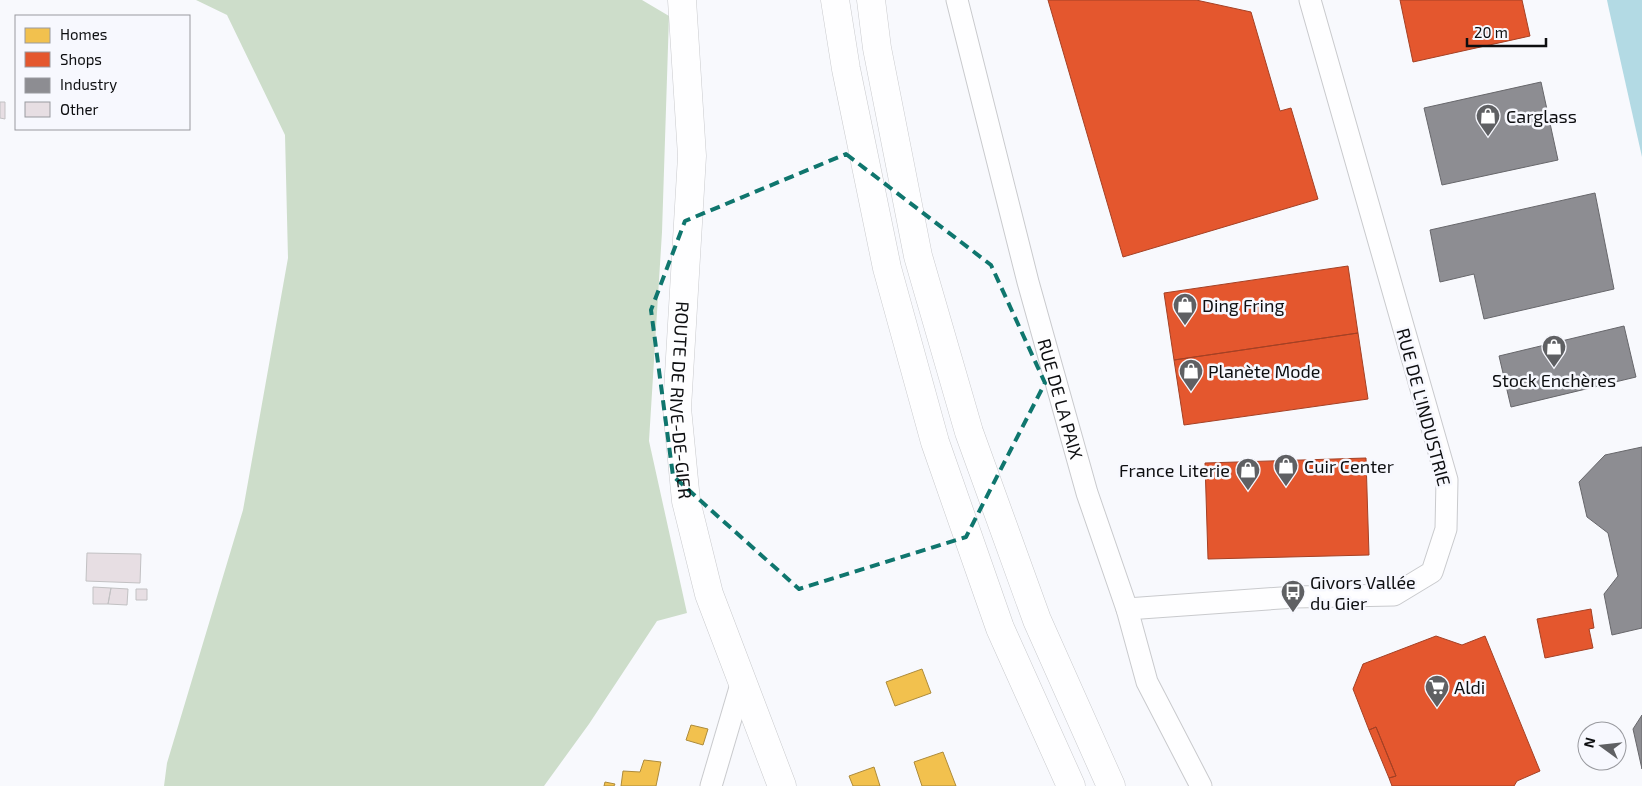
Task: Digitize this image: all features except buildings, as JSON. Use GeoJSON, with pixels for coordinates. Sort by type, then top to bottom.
{"type":"FeatureCollection","features":[{"type":"Feature","properties":{"kind":"main road","name":"ROUTE DE RIVE-DE-GIER"},"geometry":{"type":"LineString","coordinates":[[682,0],[692,156],[678,408],[686,501],[709,594],[782,786]]}},
{"type":"Feature","properties":{"kind":"main road"},"geometry":{"type":"LineString","coordinates":[[835,0],[846,69],[888,268],[935,442],[1000,628],[1070,786]]}},
{"type":"Feature","properties":{"kind":"main road"},"geometry":{"type":"LineString","coordinates":[[871,0],[877,48],[918,256],[970,432],[1037,620],[1111,786]]}},
{"type":"Feature","properties":{"kind":"street","name":"RUE DE LA PAIX"},"geometry":{"type":"LineString","coordinates":[[957,0],[1030,292],[1087,493],[1127,609],[1147,682],[1200,786]]}},
{"type":"Feature","properties":{"kind":"street","name":"RUE DE L'INDUSTRIE"},"geometry":{"type":"LineString","coordinates":[[1127,609],[1295,598],[1394,595],[1432,572],[1446,529],[1447,480],[1310,0]]}},
{"type":"Feature","properties":{"kind":"street"},"geometry":{"type":"LineString","coordinates":[[711,786],[742,681]]}},
{"type":"Feature","properties":{"kind":"highlighted area"},"geometry":{"type":"Polygon","coordinates":[[[846,154],[991,265],[1045,383],[966,537],[799,589],[673,476],[651,310],[685,221],[846,154]]]}},
{"type":"Feature","properties":{"kind":"green space"},"geometry":{"type":"Polygon","coordinates":[[[196,0],[642,0],[669,16],[662,232],[649,441],[687,613],[657,621],[589,724],[544,786],[164,786],[167,763],[243,510],[288,258],[285,135],[227,15],[196,0]]]}},
{"type":"Feature","properties":{"kind":"water"},"geometry":{"type":"Polygon","coordinates":[[[1607,0],[1642,0],[1642,157],[1608,5],[1607,0]]]}},
{"type":"Feature","properties":{"kind":"place","name":"Carglass"},"geometry":{"type":"Point","coordinates":[1488,137]}},
{"type":"Feature","properties":{"kind":"place","name":"Ding Fring"},"geometry":{"type":"Point","coordinates":[1185,326]}},
{"type":"Feature","properties":{"kind":"place","name":"Stock Enchères"},"geometry":{"type":"Point","coordinates":[1554,368]}},
{"type":"Feature","properties":{"kind":"place","name":"Planète Mode"},"geometry":{"type":"Point","coordinates":[1191,392]}},
{"type":"Feature","properties":{"kind":"place","name":"Cuir Center"},"geometry":{"type":"Point","coordinates":[1286,487]}},
{"type":"Feature","properties":{"kind":"place","name":"France Literie"},"geometry":{"type":"Point","coordinates":[1248,491]}},
{"type":"Feature","properties":{"kind":"place","name":"Givors Vallée du Gier"},"geometry":{"type":"Point","coordinates":[1293,613]}},
{"type":"Feature","properties":{"kind":"place","name":"Aldi"},"geometry":{"type":"Point","coordinates":[1437,708]}}]}
